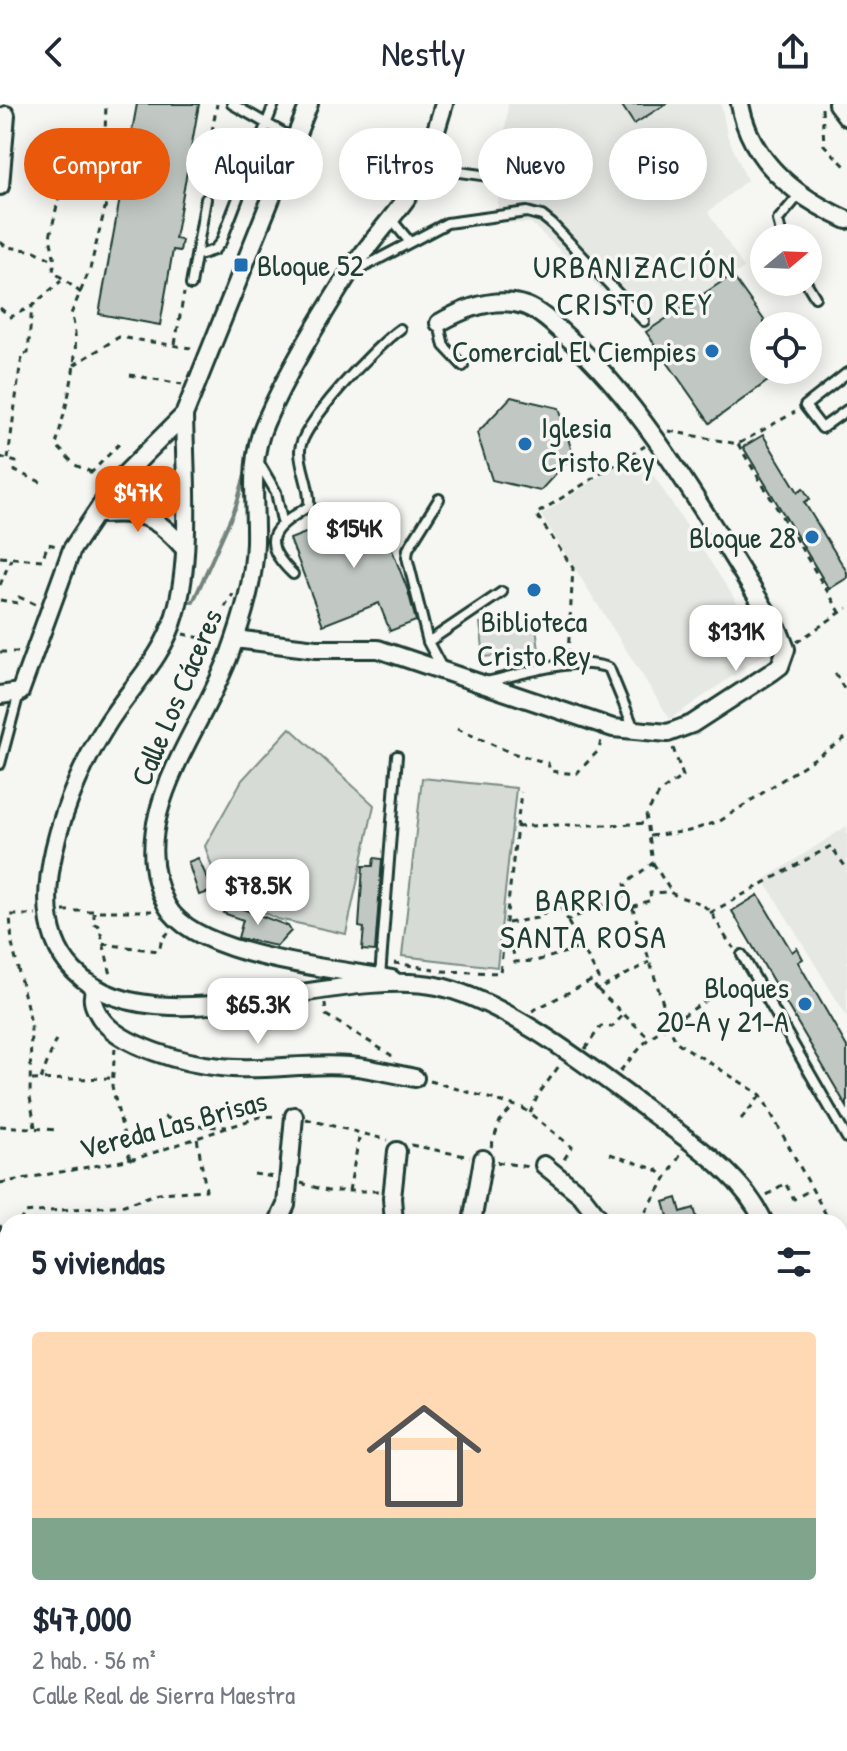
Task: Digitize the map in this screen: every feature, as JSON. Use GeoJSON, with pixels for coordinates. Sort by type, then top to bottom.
{"type":"FeatureCollection","features":[{"type":"Feature","properties":{"kind":"street"},"geometry":{"type":"LineString","coordinates":[[299,128],[309,104]]}},
{"type":"Feature","properties":{"kind":"street","name":"Calle Los Cáceres"},"geometry":{"type":"LineString","coordinates":[[436,128],[444,104]]}},
{"type":"Feature","properties":{"kind":"street"},"geometry":{"type":"LineString","coordinates":[[740,104],[751,141],[760,156],[800,194],[847,220]]}},
{"type":"Feature","properties":{"kind":"street"},"geometry":{"type":"LineString","coordinates":[[829,107],[847,117]]}},
{"type":"Feature","properties":{"kind":"street"},"geometry":{"type":"LineString","coordinates":[[0,186],[6,115]]}},
{"type":"Feature","properties":{"kind":"street"},"geometry":{"type":"LineString","coordinates":[[270,200],[184,415],[187,470],[183,547],[179,600],[170,631],[82,766],[54,854],[48,912],[51,934],[66,963],[95,989],[116,999],[155,1006],[413,983]]}},
{"type":"Feature","properties":{"kind":"street","name":"Calle Los Cáceres"},"geometry":{"type":"LineString","coordinates":[[168,908],[152,854],[153,830],[160,803],[225,668],[251,584],[255,542],[252,480],[264,426],[280,392],[348,275],[405,200]]}},
{"type":"Feature","properties":{"kind":"street"},"geometry":{"type":"LineString","coordinates":[[235,639],[316,649],[364,647],[603,725],[668,733],[704,717],[780,666],[786,649],[779,631],[660,435],[592,357],[537,312],[500,302],[470,308],[439,323]]}},
{"type":"Feature","properties":{"kind":"street"},"geometry":{"type":"LineString","coordinates":[[0,695],[20,692],[72,549],[116,483],[184,415]]}},
{"type":"Feature","properties":{"kind":"street"},"geometry":{"type":"LineString","coordinates":[[98,514],[143,514],[157,521],[183,547]]}},
{"type":"Feature","properties":{"kind":"street"},"geometry":{"type":"LineString","coordinates":[[168,908],[181,920],[216,941],[267,958],[381,969],[413,983],[457,991],[515,1020],[574,1055],[689,1142],[740,1184],[760,1214]]}},
{"type":"Feature","properties":{"kind":"street"},"geometry":{"type":"LineString","coordinates":[[95,989],[91,996],[94,1006],[117,1037],[136,1046],[220,1067],[349,1066],[415,1078]]}},
{"type":"Feature","properties":{"kind":"street"},"geometry":{"type":"LineString","coordinates":[[282,1214],[286,1205],[294,1116]]}},
{"type":"Feature","properties":{"kind":"street"},"geometry":{"type":"LineString","coordinates":[[393,1214],[392,1191],[397,1151]]}},
{"type":"Feature","properties":{"kind":"street"},"geometry":{"type":"LineString","coordinates":[[474,1214],[485,1160]]}},
{"type":"Feature","properties":{"kind":"street"},"geometry":{"type":"LineString","coordinates":[[544,1165],[581,1195],[596,1214]]}},
{"type":"Feature","properties":{"kind":"lane"},"geometry":{"type":"LineString","coordinates":[[232,104],[274,128]]}},
{"type":"Feature","properties":{"kind":"lane"},"geometry":{"type":"LineString","coordinates":[[198,255],[214,250],[221,242],[274,104]]}},
{"type":"Feature","properties":{"kind":"lane"},"geometry":{"type":"LineString","coordinates":[[779,224],[778,220],[800,194]]}},
{"type":"Feature","properties":{"kind":"lane"},"geometry":{"type":"LineString","coordinates":[[191,285],[206,200]]}},
{"type":"Feature","properties":{"kind":"lane"},"geometry":{"type":"LineString","coordinates":[[348,275],[447,223],[535,214],[552,224],[644,321]]}},
{"type":"Feature","properties":{"kind":"lane"},"geometry":{"type":"LineString","coordinates":[[390,217],[409,241]]}},
{"type":"Feature","properties":{"kind":"lane"},"geometry":{"type":"LineString","coordinates":[[439,323],[444,346],[463,366]]}},
{"type":"Feature","properties":{"kind":"lane"},"geometry":{"type":"LineString","coordinates":[[293,574],[278,560],[274,548],[275,533],[282,521],[309,506],[299,449],[303,435],[345,383],[400,329]]}},
{"type":"Feature","properties":{"kind":"lane"},"geometry":{"type":"LineString","coordinates":[[847,373],[805,406],[822,428],[847,410]]}},
{"type":"Feature","properties":{"kind":"lane"},"geometry":{"type":"LineString","coordinates":[[256,459],[276,492],[282,521]]}},
{"type":"Feature","properties":{"kind":"lane"},"geometry":{"type":"LineString","coordinates":[[439,499],[408,549],[407,557],[428,642],[444,671]]}},
{"type":"Feature","properties":{"kind":"lane"},"geometry":{"type":"LineString","coordinates":[[428,642],[502,592]]}},
{"type":"Feature","properties":{"kind":"lane"},"geometry":{"type":"LineString","coordinates":[[481,683],[567,666],[609,668],[635,731]]}},
{"type":"Feature","properties":{"kind":"lane"},"geometry":{"type":"LineString","coordinates":[[0,764],[20,692]]}},
{"type":"Feature","properties":{"kind":"lane"},"geometry":{"type":"LineString","coordinates":[[381,969],[397,756]]}},
{"type":"Feature","properties":{"kind":"lane"},"geometry":{"type":"LineString","coordinates":[[742,955],[847,1138]]}},
{"type":"Feature","properties":{"kind":"path"},"geometry":{"type":"LineString","coordinates":[[81,293],[61,281],[53,271],[55,261],[50,237],[59,196],[58,176],[68,145],[92,148],[105,135],[106,104]]}},
{"type":"Feature","properties":{"kind":"path"},"geometry":{"type":"LineString","coordinates":[[829,107],[824,145],[847,168]]}},
{"type":"Feature","properties":{"kind":"path"},"geometry":{"type":"LineString","coordinates":[[107,200],[81,293],[71,314],[75,324],[74,365],[56,445],[90,474],[116,483]]}},
{"type":"Feature","properties":{"kind":"path"},"geometry":{"type":"LineString","coordinates":[[0,242],[7,247],[35,251],[55,261]]}},
{"type":"Feature","properties":{"kind":"path"},"geometry":{"type":"LineString","coordinates":[[0,308],[11,317],[32,306],[61,281]]}},
{"type":"Feature","properties":{"kind":"path"},"geometry":{"type":"LineString","coordinates":[[181,310],[191,285]]}},
{"type":"Feature","properties":{"kind":"path"},"geometry":{"type":"LineString","coordinates":[[8,459],[20,367],[23,354],[28,353],[32,306]]}},
{"type":"Feature","properties":{"kind":"path"},"geometry":{"type":"LineString","coordinates":[[74,365],[119,337],[159,340],[211,352]]}},
{"type":"Feature","properties":{"kind":"path"},"geometry":{"type":"LineString","coordinates":[[130,375],[194,386]]}},
{"type":"Feature","properties":{"kind":"path"},"geometry":{"type":"LineString","coordinates":[[567,666],[573,568],[536,514],[660,435],[738,444],[805,406]]}},
{"type":"Feature","properties":{"kind":"path"},"geometry":{"type":"LineString","coordinates":[[90,474],[122,441]]}},
{"type":"Feature","properties":{"kind":"path"},"geometry":{"type":"LineString","coordinates":[[738,444],[840,612]]}},
{"type":"Feature","properties":{"kind":"path"},"geometry":{"type":"LineString","coordinates":[[0,457],[16,462],[15,471],[43,483]]}},
{"type":"Feature","properties":{"kind":"path"},"geometry":{"type":"LineString","coordinates":[[0,557],[42,560],[48,544],[72,549]]}},
{"type":"Feature","properties":{"kind":"path"},"geometry":{"type":"LineString","coordinates":[[0,585],[11,559]]}},
{"type":"Feature","properties":{"kind":"path"},"geometry":{"type":"LineString","coordinates":[[0,600],[18,603],[19,597],[36,604],[33,614],[46,617]]}},
{"type":"Feature","properties":{"kind":"path"},"geometry":{"type":"LineString","coordinates":[[170,631],[205,639],[229,597]]}},
{"type":"Feature","properties":{"kind":"path"},"geometry":{"type":"LineString","coordinates":[[786,649],[847,608]]}},
{"type":"Feature","properties":{"kind":"path"},"geometry":{"type":"LineString","coordinates":[[0,652],[32,655]]}},
{"type":"Feature","properties":{"kind":"path"},"geometry":{"type":"LineString","coordinates":[[835,673],[847,694]]}},
{"type":"Feature","properties":{"kind":"path"},"geometry":{"type":"LineString","coordinates":[[457,729],[512,753],[548,763],[550,771],[576,774],[599,750],[603,725]]}},
{"type":"Feature","properties":{"kind":"path"},"geometry":{"type":"LineString","coordinates":[[668,733],[683,776],[661,791],[646,814],[653,863],[670,892],[682,900],[697,902],[710,913],[729,943],[742,955]]}},
{"type":"Feature","properties":{"kind":"path"},"geometry":{"type":"LineString","coordinates":[[650,836],[689,831],[720,821],[847,737]]}},
{"type":"Feature","properties":{"kind":"path"},"geometry":{"type":"LineString","coordinates":[[381,969],[500,973],[521,792]]}},
{"type":"Feature","properties":{"kind":"path"},"geometry":{"type":"LineString","coordinates":[[517,827],[646,823]]}},
{"type":"Feature","properties":{"kind":"path"},"geometry":{"type":"LineString","coordinates":[[710,913],[831,846],[847,869]]}},
{"type":"Feature","properties":{"kind":"path"},"geometry":{"type":"LineString","coordinates":[[653,863],[625,884],[675,1041],[761,1095],[826,1214]]}},
{"type":"Feature","properties":{"kind":"path"},"geometry":{"type":"LineString","coordinates":[[632,907],[651,900],[650,893],[670,892]]}},
{"type":"Feature","properties":{"kind":"path"},"geometry":{"type":"LineString","coordinates":[[568,920],[628,894]]}},
{"type":"Feature","properties":{"kind":"path"},"geometry":{"type":"LineString","coordinates":[[506,923],[537,918],[558,903],[599,978],[515,1020]]}},
{"type":"Feature","properties":{"kind":"path"},"geometry":{"type":"LineString","coordinates":[[35,1127],[31,1023],[12,944],[10,915],[168,908]]}},
{"type":"Feature","properties":{"kind":"path"},"geometry":{"type":"LineString","coordinates":[[94,912],[94,924],[99,926],[116,999]]}},
{"type":"Feature","properties":{"kind":"path"},"geometry":{"type":"LineString","coordinates":[[103,944],[159,951],[162,939],[181,920]]}},
{"type":"Feature","properties":{"kind":"path"},"geometry":{"type":"LineString","coordinates":[[503,946],[512,946],[515,962],[536,961],[583,947]]}},
{"type":"Feature","properties":{"kind":"path"},"geometry":{"type":"LineString","coordinates":[[598,990],[649,962]]}},
{"type":"Feature","properties":{"kind":"path"},"geometry":{"type":"LineString","coordinates":[[591,981],[649,1038]]}},
{"type":"Feature","properties":{"kind":"path"},"geometry":{"type":"LineString","coordinates":[[323,992],[326,1015],[391,1055],[387,1073]]}},
{"type":"Feature","properties":{"kind":"path"},"geometry":{"type":"LineString","coordinates":[[610,1082],[649,1038],[716,994]]}},
{"type":"Feature","properties":{"kind":"path"},"geometry":{"type":"LineString","coordinates":[[530,1113],[538,1095],[601,1026],[612,1027],[625,1013]]}},
{"type":"Feature","properties":{"kind":"path"},"geometry":{"type":"LineString","coordinates":[[117,1037],[112,1078],[130,1160]]}},
{"type":"Feature","properties":{"kind":"path"},"geometry":{"type":"LineString","coordinates":[[41,1079],[56,1039]]}},
{"type":"Feature","properties":{"kind":"path"},"geometry":{"type":"LineString","coordinates":[[31,1080],[112,1078]]}},
{"type":"Feature","properties":{"kind":"path"},"geometry":{"type":"LineString","coordinates":[[415,1078],[530,1113],[572,1147]]}},
{"type":"Feature","properties":{"kind":"path"},"geometry":{"type":"LineString","coordinates":[[741,1119],[761,1095]]}},
{"type":"Feature","properties":{"kind":"path"},"geometry":{"type":"LineString","coordinates":[[485,1160],[500,1121],[514,1106]]}},
{"type":"Feature","properties":{"kind":"path","name":"Vereda Las Brisas"},"geometry":{"type":"LineString","coordinates":[[0,1183],[130,1160],[259,1117],[294,1116],[485,1160],[544,1165]]}},
{"type":"Feature","properties":{"kind":"path"},"geometry":{"type":"LineString","coordinates":[[164,1117],[192,1126],[232,1127]]}},
{"type":"Feature","properties":{"kind":"path"},"geometry":{"type":"LineString","coordinates":[[0,1126],[59,1130]]}},
{"type":"Feature","properties":{"kind":"path"},"geometry":{"type":"LineString","coordinates":[[349,1191],[360,1133]]}},
{"type":"Feature","properties":{"kind":"path"},"geometry":{"type":"LineString","coordinates":[[24,1214],[124,1205],[159,1193],[206,1190],[197,1138]]}},
{"type":"Feature","properties":{"kind":"path"},"geometry":{"type":"LineString","coordinates":[[644,1214],[689,1142]]}},
{"type":"Feature","properties":{"kind":"path"},"geometry":{"type":"LineString","coordinates":[[610,1154],[657,1170],[666,1178]]}},
{"type":"Feature","properties":{"kind":"path"},"geometry":{"type":"LineString","coordinates":[[254,1174],[327,1191],[392,1191]]}},
{"type":"Feature","properties":{"kind":"path"},"geometry":{"type":"LineString","coordinates":[[754,1204],[785,1183],[794,1199],[812,1189]]}},
{"type":"Feature","properties":{"kind":"shaded area"},"geometry":{"type":"Polygon","coordinates":[[[508,104],[721,104],[727,135],[747,180],[708,212],[744,268],[646,332],[531,223],[496,223],[498,200],[593,200],[593,128],[506,128],[508,104]]]}},
{"type":"Feature","properties":{"kind":"shaded area"},"geometry":{"type":"Polygon","coordinates":[[[638,452],[769,651],[670,719],[541,515],[638,452]]]}},
{"type":"Feature","properties":{"kind":"shaded area"},"geometry":{"type":"Polygon","coordinates":[[[535,617],[539,651],[484,657],[480,623],[535,617]]]}},
{"type":"Feature","properties":{"kind":"shaded area"},"geometry":{"type":"Polygon","coordinates":[[[290,728],[374,805],[346,934],[278,919],[220,892],[205,846],[242,780],[290,728]]]}},
{"type":"Feature","properties":{"kind":"shaded area"},"geometry":{"type":"Polygon","coordinates":[[[422,778],[516,788],[497,967],[402,956],[422,778]]]}},
{"type":"Feature","properties":{"kind":"shaded area"},"geometry":{"type":"Polygon","coordinates":[[[847,826],[847,1017],[764,880],[847,826]]]}},
{"type":"Feature","properties":{"kind":"building"},"geometry":{"type":"Polygon","coordinates":[[[137,104],[199,104],[195,128],[186,128],[186,177],[175,239],[182,240],[180,251],[173,250],[160,325],[99,314],[120,200],[170,200],[170,128],[133,128],[137,104]]]}},
{"type":"Feature","properties":{"kind":"building"},"geometry":{"type":"Polygon","coordinates":[[[621,104],[666,104],[634,124],[621,104]]]}},
{"type":"Feature","properties":{"kind":"building","name":"Comercial El Ciempies"},"geometry":{"type":"Polygon","coordinates":[[[732,275],[758,312],[750,312],[750,384],[764,384],[710,423],[646,332],[732,275]]]}},
{"type":"Feature","properties":{"kind":"building","name":"Iglesia Cristo Rey"},"geometry":{"type":"Polygon","coordinates":[[[511,397],[559,408],[573,455],[540,491],[492,480],[477,433],[511,397]]]}},
{"type":"Feature","properties":{"kind":"building","name":"Bloque 28"},"geometry":{"type":"Polygon","coordinates":[[[763,435],[798,492],[803,488],[810,499],[804,502],[847,572],[847,578],[829,589],[743,447],[763,435]]]}},
{"type":"Feature","properties":{"kind":"building"},"geometry":{"type":"Polygon","coordinates":[[[375,506],[408,591],[416,621],[390,631],[379,603],[323,625],[290,539],[375,506]]]}},
{"type":"Feature","properties":{"kind":"building"},"geometry":{"type":"Polygon","coordinates":[[[198,858],[213,891],[199,895],[188,862],[198,858]]]}},
{"type":"Feature","properties":{"kind":"building"},"geometry":{"type":"Polygon","coordinates":[[[374,858],[382,859],[375,951],[362,950],[364,928],[359,927],[363,866],[373,866],[374,858]]]}},
{"type":"Feature","properties":{"kind":"building","name":"Bloques 20-A y 21-A"},"geometry":{"type":"Polygon","coordinates":[[[758,895],[792,952],[797,948],[803,959],[798,962],[847,1047],[847,1107],[732,911],[758,895]]]}},
{"type":"Feature","properties":{"kind":"building"},"geometry":{"type":"Polygon","coordinates":[[[227,903],[288,926],[291,931],[277,946],[238,938],[243,920],[223,913],[227,903]]]}},
{"type":"Feature","properties":{"kind":"building"},"geometry":{"type":"Polygon","coordinates":[[[677,1198],[681,1212],[694,1208],[696,1214],[667,1214],[664,1202],[677,1198]]]}},
{"type":"Feature","properties":{"kind":"waterway"},"geometry":{"type":"LineString","coordinates":[[182,601],[193,602],[236,506],[248,465]]}},
{"type":"Feature","properties":{"kind":"place","name":"Bloque 52"},"geometry":{"type":"Point","coordinates":[241,265]}},
{"type":"Feature","properties":{"kind":"place","name":"Comercial El Ciempies"},"geometry":{"type":"Point","coordinates":[712,351]}},
{"type":"Feature","properties":{"kind":"place","name":"Iglesia Cristo Rey"},"geometry":{"type":"Point","coordinates":[525,444]}},
{"type":"Feature","properties":{"kind":"place","name":"Bloque 28"},"geometry":{"type":"Point","coordinates":[812,537]}},
{"type":"Feature","properties":{"kind":"place","name":"Biblioteca Cristo Rey"},"geometry":{"type":"Point","coordinates":[534,590]}},
{"type":"Feature","properties":{"kind":"place","name":"Bloques 20-A y 21-A"},"geometry":{"type":"Point","coordinates":[805,1004]}},
{"type":"Feature","properties":{"kind":"district","name":"URBANIZACIÓN CRISTO REY"},"geometry":{"type":"Point","coordinates":[635,284]}},
{"type":"Feature","properties":{"kind":"district","name":"BARRIO SANTA ROSA"},"geometry":{"type":"Point","coordinates":[584,918]}}]}
